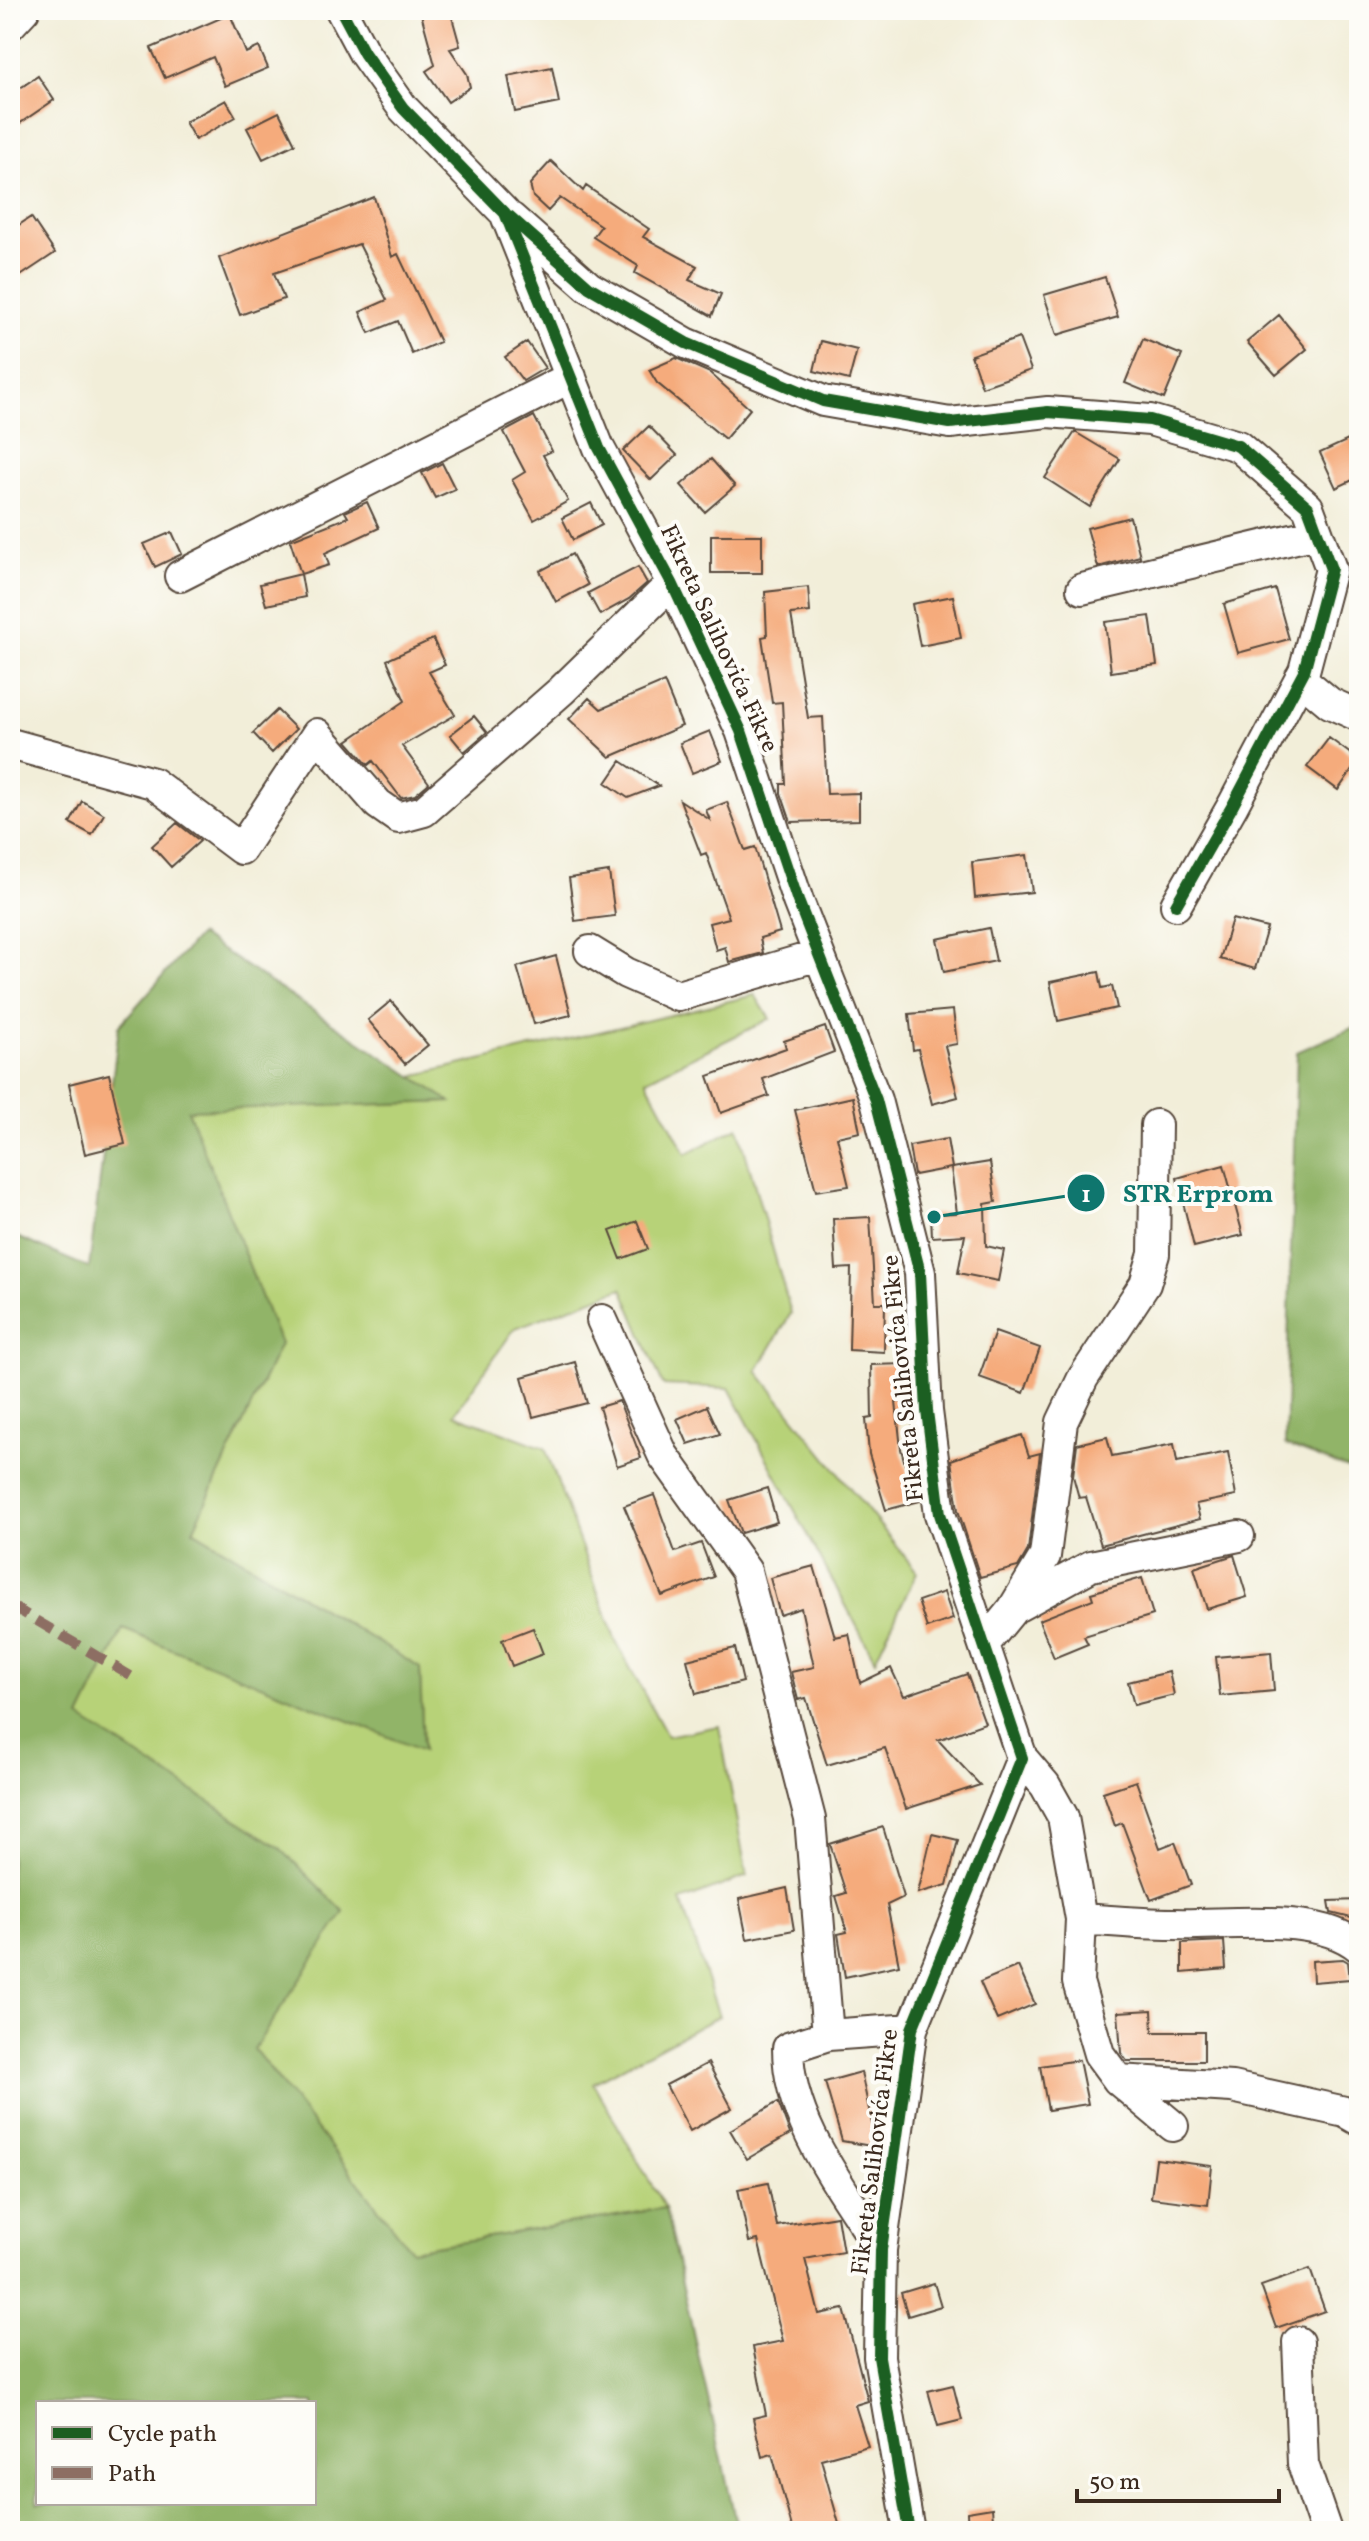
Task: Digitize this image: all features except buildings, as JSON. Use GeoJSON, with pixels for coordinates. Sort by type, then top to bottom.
{"type":"FeatureCollection","features":[{"type":"Feature","properties":{"kind":"street"},"geometry":{"type":"LineString","coordinates":[[10,25],[24,10]]}},
{"type":"Feature","properties":{"kind":"street","name":"Fikreta Salihovića Fikre"},"geometry":{"type":"LineString","coordinates":[[341,10],[364,53],[403,108],[505,213],[589,287],[686,343],[823,401],[950,423],[1048,412],[1150,420],[1238,446],[1308,507],[1331,569],[1300,678],[1176,905]]}},
{"type":"Feature","properties":{"kind":"street","name":"Fikreta Salihovića Fikre"},"geometry":{"type":"LineString","coordinates":[[505,213],[599,448],[672,583],[741,731],[819,955],[876,1100],[920,1273],[927,1411],[940,1514],[986,1642],[1022,1758],[1045,1785],[1063,1817],[1081,1919],[1078,1982],[1099,2054],[1118,2080],[1173,2126]]}},
{"type":"Feature","properties":{"kind":"street"},"geometry":{"type":"LineString","coordinates":[[180,576],[571,377]]}},
{"type":"Feature","properties":{"kind":"street"},"geometry":{"type":"LineString","coordinates":[[1082,589],[1317,533]]}},
{"type":"Feature","properties":{"kind":"street","name":"Fikreta Salihovića Fikre"},"geometry":{"type":"LineString","coordinates":[[14,745],[153,783],[241,849],[317,734],[378,804],[398,818],[411,815],[424,811],[561,691],[672,583]]}},
{"type":"Feature","properties":{"kind":"street"},"geometry":{"type":"LineString","coordinates":[[1300,678],[1330,703],[1359,716]]}},
{"type":"Feature","properties":{"kind":"street"},"geometry":{"type":"LineString","coordinates":[[590,951],[626,973],[678,996],[819,955]]}},
{"type":"Feature","properties":{"kind":"street"},"geometry":{"type":"LineString","coordinates":[[986,1642],[1013,1609],[1045,1556],[1062,1422],[1083,1378],[1145,1284],[1154,1254],[1156,1125]]}},
{"type":"Feature","properties":{"kind":"street"},"geometry":{"type":"LineString","coordinates":[[602,1320],[663,1455],[746,1571],[810,1819],[828,2035]]}},
{"type":"Feature","properties":{"kind":"street"},"geometry":{"type":"LineString","coordinates":[[1013,1609],[1091,1566],[1239,1536]]}},
{"type":"Feature","properties":{"kind":"street","name":"Fikreta Salihovića Fikre"},"geometry":{"type":"LineString","coordinates":[[909,2531],[879,2357],[881,2250],[912,2029],[1022,1758]]}},
{"type":"Feature","properties":{"kind":"street"},"geometry":{"type":"LineString","coordinates":[[1081,1919],[1173,1924],[1287,1922],[1323,1931],[1359,1947]]}},
{"type":"Feature","properties":{"kind":"street","name":"Fikreta Salihovića Fikre"},"geometry":{"type":"LineString","coordinates":[[881,2250],[814,2141],[788,2077],[788,2048],[828,2035],[912,2029]]}},
{"type":"Feature","properties":{"kind":"street"},"geometry":{"type":"LineString","coordinates":[[1118,2080],[1232,2087],[1345,2112],[1359,2120]]}},
{"type":"Feature","properties":{"kind":"street"},"geometry":{"type":"LineString","coordinates":[[1298,2342],[1303,2464],[1326,2531]]}},
{"type":"Feature","properties":{"kind":"green space"},"geometry":{"type":"Polygon","coordinates":[[[199,935],[451,1102],[188,1110],[280,1344],[193,1530],[420,1668],[423,1751],[123,1629],[80,1718],[279,1847],[344,1912],[254,2049],[411,2250],[665,2208],[738,2531],[10,2531],[10,1234],[89,1268],[119,1026],[199,935]]]}},
{"type":"Feature","properties":{"kind":"green space"},"geometry":{"type":"Polygon","coordinates":[[[755,995],[770,1019],[646,1080],[686,1154],[738,1127],[791,1313],[757,1371],[917,1572],[875,1660],[729,1388],[663,1385],[622,1288],[515,1328],[454,1414],[545,1448],[616,1642],[667,1736],[719,1726],[747,1876],[681,1901],[719,2016],[593,2083],[665,2208],[411,2250],[254,2049],[80,1718],[123,1629],[423,1750],[420,1668],[193,1530],[280,1344],[187,1109],[449,1102],[413,1076],[755,995]]]}},
{"type":"Feature","properties":{"kind":"green space"},"geometry":{"type":"Polygon","coordinates":[[[1359,1025],[1359,1473],[1285,1445],[1297,1052],[1359,1025]]]}},
{"type":"Feature","properties":{"kind":"marked path"},"geometry":{"type":"LineString","coordinates":[[10,1605],[134,1678]]}},
{"type":"Feature","properties":{"kind":"cycle path"},"geometry":{"type":"LineString","coordinates":[[341,10],[364,53],[403,108],[505,213],[599,448],[672,583],[741,731],[798,901],[876,1100],[920,1273],[927,1411],[940,1514],[1022,1758],[912,2029],[881,2250],[879,2357],[909,2531]]}},
{"type":"Feature","properties":{"kind":"cycle path"},"geometry":{"type":"LineString","coordinates":[[509,216],[589,287],[686,343],[823,401],[950,423],[1048,412],[1150,420],[1238,446],[1308,507],[1331,569],[1304,671],[1176,905]]}},
{"type":"Feature","properties":{"kind":"place","name":"STR Erprom"},"geometry":{"type":"Point","coordinates":[934,1217]}}]}
